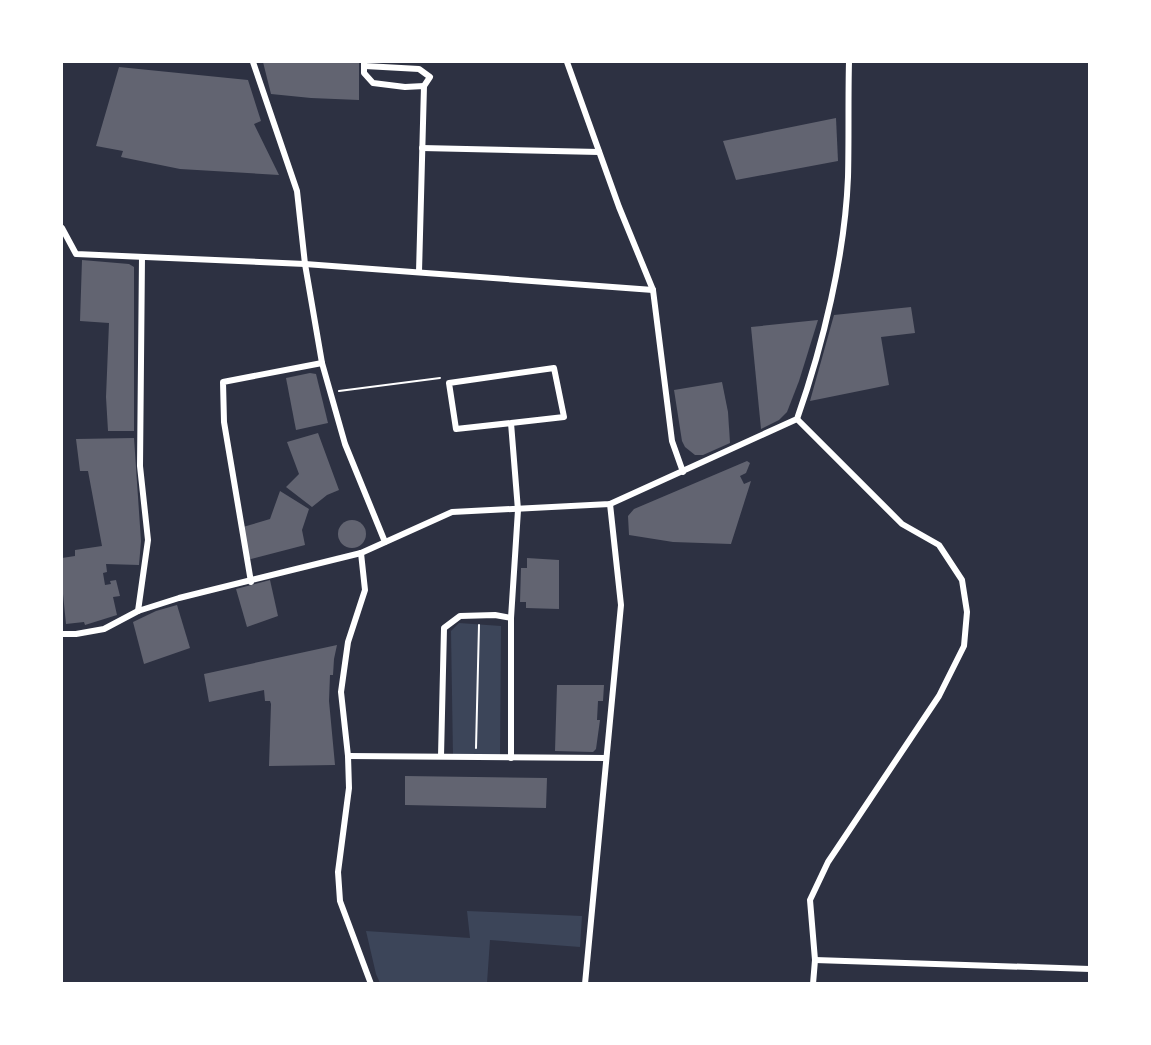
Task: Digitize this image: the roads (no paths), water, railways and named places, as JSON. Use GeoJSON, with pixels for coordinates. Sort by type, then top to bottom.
{"type":"FeatureCollection","features":[{"type":"Feature","properties":{"kind":"street"},"geometry":{"type":"LineString","coordinates":[[253,62],[297,191],[305,264],[322,363],[345,444],[385,542]]}},
{"type":"Feature","properties":{"kind":"street"},"geometry":{"type":"LineString","coordinates":[[567,62],[599,152],[653,290],[672,441],[683,472]]}},
{"type":"Feature","properties":{"kind":"street"},"geometry":{"type":"LineString","coordinates":[[62,634],[104,629],[138,611],[179,598],[361,554],[452,512],[610,504],[797,419],[822,336],[837,269],[848,178],[849,62]]}},
{"type":"Feature","properties":{"kind":"street"},"geometry":{"type":"LineString","coordinates":[[420,272],[424,86],[430,77],[419,69],[365,64],[364,73],[373,83],[405,87],[424,86]]}},
{"type":"Feature","properties":{"kind":"street"},"geometry":{"type":"LineString","coordinates":[[422,148],[599,152]]}},
{"type":"Feature","properties":{"kind":"street"},"geometry":{"type":"LineString","coordinates":[[62,228],[76,254],[305,264],[653,290]]}},
{"type":"Feature","properties":{"kind":"street"},"geometry":{"type":"LineString","coordinates":[[138,611],[148,540],[140,466],[142,257]]}},
{"type":"Feature","properties":{"kind":"street"},"geometry":{"type":"LineString","coordinates":[[251,582],[224,422],[223,382],[322,363]]}},
{"type":"Feature","properties":{"kind":"street"},"geometry":{"type":"LineString","coordinates":[[554,368],[564,417],[511,423],[456,429],[448,383],[554,368]]}},
{"type":"Feature","properties":{"kind":"street"},"geometry":{"type":"LineString","coordinates":[[797,419],[902,524],[939,545],[962,580],[967,612],[964,645],[939,696],[828,862],[810,900],[815,960],[813,984]]}},
{"type":"Feature","properties":{"kind":"street"},"geometry":{"type":"LineString","coordinates":[[511,423],[518,510],[511,618],[511,758]]}},
{"type":"Feature","properties":{"kind":"street"},"geometry":{"type":"LineString","coordinates":[[585,984],[621,605],[610,504]]}},
{"type":"Feature","properties":{"kind":"street"},"geometry":{"type":"LineString","coordinates":[[361,554],[365,590],[348,642],[341,692],[349,788],[338,872],[340,901],[371,984]]}},
{"type":"Feature","properties":{"kind":"street"},"geometry":{"type":"LineString","coordinates":[[441,756],[444,628],[460,616],[511,618]]}},
{"type":"Feature","properties":{"kind":"street"},"geometry":{"type":"LineString","coordinates":[[348,756],[606,758]]}},
{"type":"Feature","properties":{"kind":"street"},"geometry":{"type":"LineString","coordinates":[[815,960],[1089,969]]}}]}
